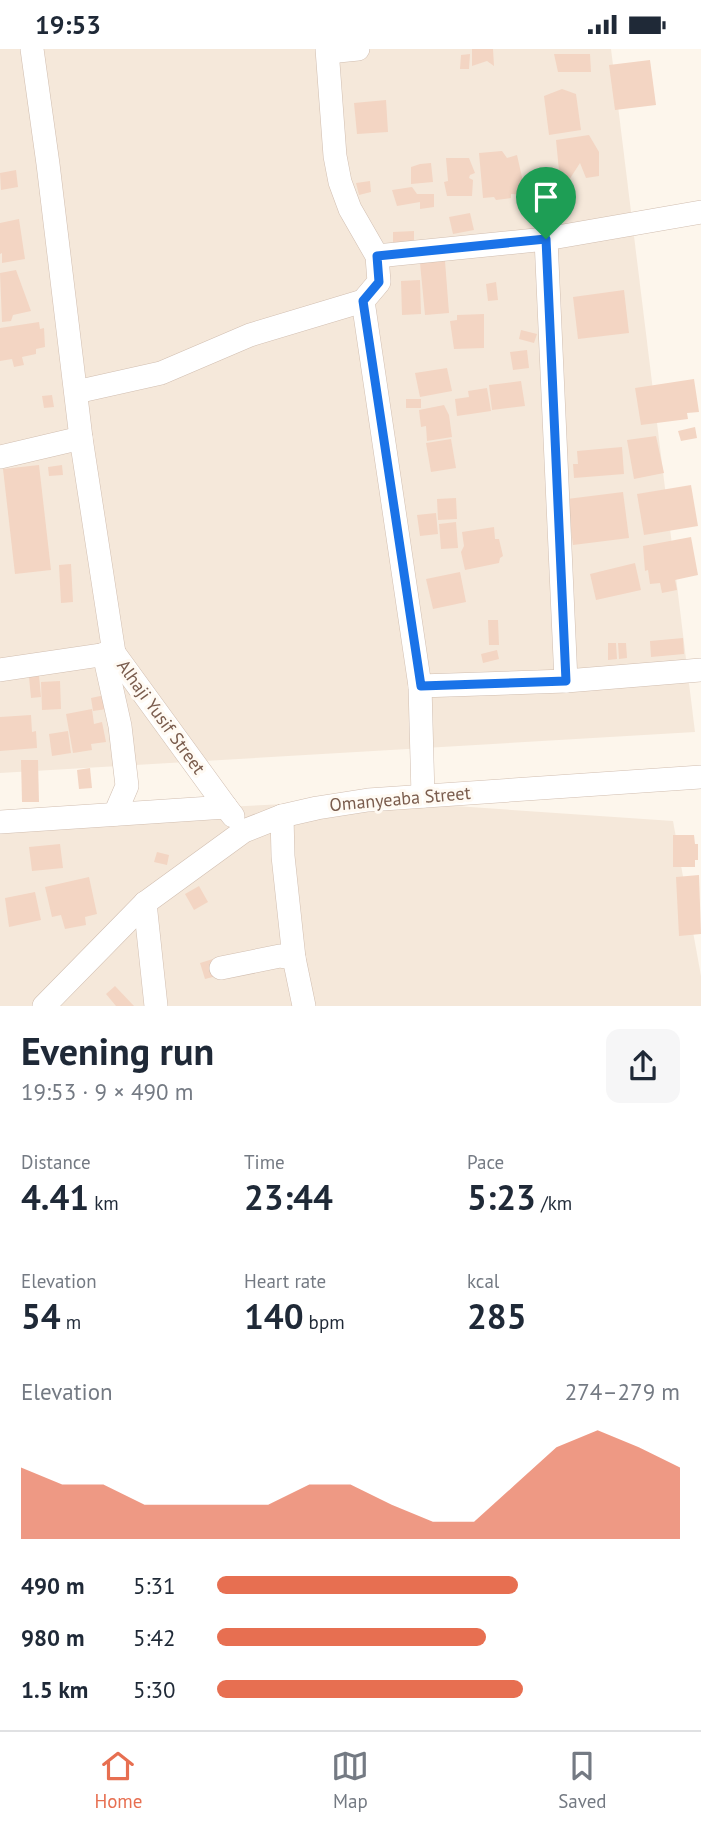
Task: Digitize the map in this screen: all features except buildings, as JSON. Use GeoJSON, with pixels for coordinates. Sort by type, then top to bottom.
{"type":"FeatureCollection","features":[{"type":"Feature","properties":{"kind":"street"},"geometry":{"type":"LineString","coordinates":[[32,49],[80,438],[127,786],[115,814]]}},
{"type":"Feature","properties":{"kind":"street"},"geometry":{"type":"LineString","coordinates":[[76,392],[161,373],[250,335],[363,301],[379,282],[377,256],[350,209],[340,182],[335,156],[327,50],[358,49]]}},
{"type":"Feature","properties":{"kind":"street"},"geometry":{"type":"LineString","coordinates":[[377,256],[546,239],[701,212]]}},
{"type":"Feature","properties":{"kind":"street"},"geometry":{"type":"LineString","coordinates":[[546,239],[566,681]]}},
{"type":"Feature","properties":{"kind":"street"},"geometry":{"type":"LineString","coordinates":[[363,301],[421,686],[423,796]]}},
{"type":"Feature","properties":{"kind":"street"},"geometry":{"type":"LineString","coordinates":[[0,457],[80,438]]}},
{"type":"Feature","properties":{"kind":"street","name":"Alhaji Yusif Street"},"geometry":{"type":"LineString","coordinates":[[0,670],[109,653],[244,831]]}},
{"type":"Feature","properties":{"kind":"street"},"geometry":{"type":"LineString","coordinates":[[421,686],[566,681],[701,670]]}},
{"type":"Feature","properties":{"kind":"street","name":"Omanyeaba Street"},"geometry":{"type":"LineString","coordinates":[[44,1006],[145,903],[244,831],[282,816],[368,800],[701,777]]}},
{"type":"Feature","properties":{"kind":"street"},"geometry":{"type":"LineString","coordinates":[[0,822],[226,807]]}},
{"type":"Feature","properties":{"kind":"street"},"geometry":{"type":"LineString","coordinates":[[282,816],[282,856],[294,958],[304,1006]]}},
{"type":"Feature","properties":{"kind":"street"},"geometry":{"type":"LineString","coordinates":[[145,903],[156,1006]]}},
{"type":"Feature","properties":{"kind":"street"},"geometry":{"type":"LineString","coordinates":[[221,968],[280,956],[294,958]]}},
{"type":"Feature","properties":{"kind":"shaded area"},"geometry":{"type":"Polygon","coordinates":[[[0,49],[611,49],[695,732],[0,773],[0,49]]]}},
{"type":"Feature","properties":{"kind":"shaded area"},"geometry":{"type":"Polygon","coordinates":[[[368,800],[673,821],[701,976],[701,1006],[0,1006],[0,818],[368,800]]]}},
{"type":"Feature","properties":{"kind":"route"},"geometry":{"type":"LineString","coordinates":[[546,239],[566,681],[421,686],[363,301],[379,282],[377,256],[546,239]]}}]}
